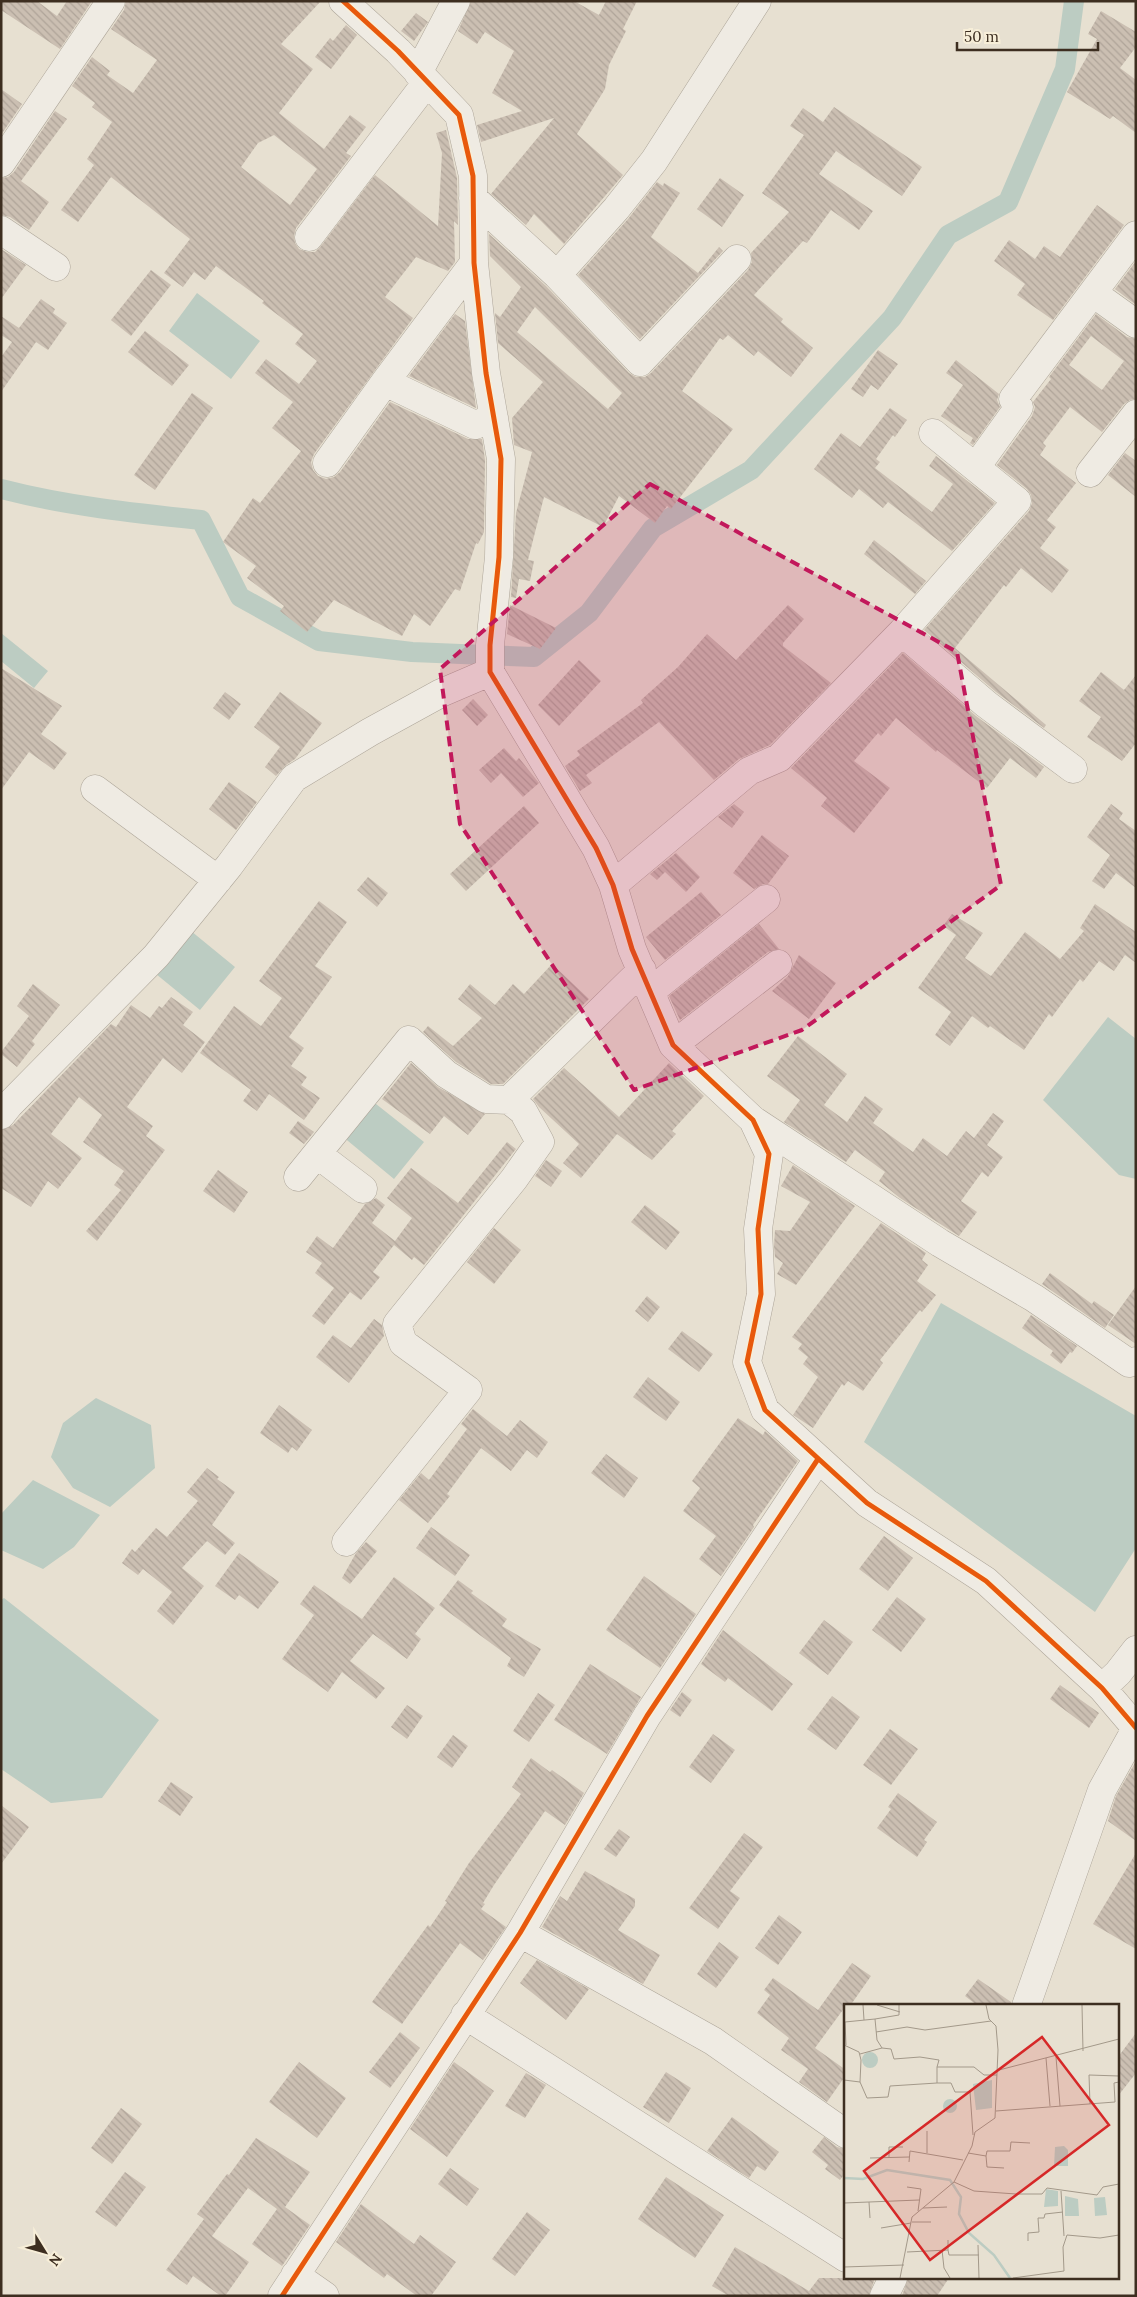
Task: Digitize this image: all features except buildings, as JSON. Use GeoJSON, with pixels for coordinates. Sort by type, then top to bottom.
{"type":"FeatureCollection","features":[{"type":"Feature","properties":{"kind":"street"},"geometry":{"type":"LineString","coordinates":[[3,158],[111,1]]}},
{"type":"Feature","properties":{"kind":"street"},"geometry":{"type":"LineString","coordinates":[[344,1],[423,77],[459,115],[473,176],[474,263],[486,373],[500,459],[498,557],[490,659],[596,848],[613,885],[632,949],[673,1045],[753,1120],[940,1243],[1034,1298],[1129,1363],[1136,1360]]}},
{"type":"Feature","properties":{"kind":"street"},"geometry":{"type":"LineString","coordinates":[[309,237],[423,77],[456,1]]}},
{"type":"Feature","properties":{"kind":"street"},"geometry":{"type":"LineString","coordinates":[[557,275],[616,209],[654,161],[757,1]]}},
{"type":"Feature","properties":{"kind":"street"},"geometry":{"type":"LineString","coordinates":[[473,198],[557,275],[640,362],[737,259]]}},
{"type":"Feature","properties":{"kind":"street"},"geometry":{"type":"LineString","coordinates":[[1,230],[56,267]]}},
{"type":"Feature","properties":{"kind":"street"},"geometry":{"type":"LineString","coordinates":[[976,467],[1019,407],[1014,399],[1136,235]]}},
{"type":"Feature","properties":{"kind":"street"},"geometry":{"type":"LineString","coordinates":[[327,463],[474,263]]}},
{"type":"Feature","properties":{"kind":"street"},"geometry":{"type":"LineString","coordinates":[[1093,293],[1136,324]]}},
{"type":"Feature","properties":{"kind":"street"},"geometry":{"type":"LineString","coordinates":[[385,382],[475,426],[494,418]]}},
{"type":"Feature","properties":{"kind":"street"},"geometry":{"type":"LineString","coordinates":[[1090,473],[1136,414]]}},
{"type":"Feature","properties":{"kind":"street"},"geometry":{"type":"LineString","coordinates":[[613,885],[749,771],[778,758],[902,632],[1018,501],[933,433]]}},
{"type":"Feature","properties":{"kind":"street"},"geometry":{"type":"LineString","coordinates":[[902,632],[986,704],[1074,770]]}},
{"type":"Feature","properties":{"kind":"street"},"geometry":{"type":"LineString","coordinates":[[1,1116],[9,1104],[156,956],[218,880],[294,778],[370,732],[441,694],[490,659]]}},
{"type":"Feature","properties":{"kind":"street"},"geometry":{"type":"LineString","coordinates":[[95,789],[218,880]]}},
{"type":"Feature","properties":{"kind":"street"},"geometry":{"type":"LineString","coordinates":[[509,1100],[646,981],[766,900]]}},
{"type":"Feature","properties":{"kind":"street"},"geometry":{"type":"LineString","coordinates":[[673,1045],[778,964]]}},
{"type":"Feature","properties":{"kind":"street"},"geometry":{"type":"LineString","coordinates":[[298,1177],[409,1040],[446,1074],[486,1098],[509,1100],[523,1111],[540,1142],[514,1179],[397,1324],[402,1343],[468,1390],[346,1542]]}},
{"type":"Feature","properties":{"kind":"street"},"geometry":{"type":"LineString","coordinates":[[753,1120],[768,1154],[758,1229],[761,1294],[747,1362],[765,1410],[868,1503],[986,1581],[1102,1688],[1134,1731],[1102,1790],[1050,1932],[1027,2004]]}},
{"type":"Feature","properties":{"kind":"street"},"geometry":{"type":"LineString","coordinates":[[317,1154],[363,1189]]}},
{"type":"Feature","properties":{"kind":"street"},"geometry":{"type":"LineString","coordinates":[[325,2296],[288,2285],[520,1933],[647,1716],[818,1459]]}},
{"type":"Feature","properties":{"kind":"street"},"geometry":{"type":"LineString","coordinates":[[1102,1688],[1118,1673],[1136,1650]]}},
{"type":"Feature","properties":{"kind":"street"},"geometry":{"type":"LineString","coordinates":[[520,1933],[713,2041],[844,2133]]}},
{"type":"Feature","properties":{"kind":"street"},"geometry":{"type":"LineString","coordinates":[[465,2015],[844,2257]]}},
{"type":"Feature","properties":{"kind":"highlighted area"},"geometry":{"type":"Polygon","coordinates":[[[650,484],[957,652],[1001,885],[802,1030],[634,1090],[460,824],[440,669],[650,484]]]}},
{"type":"Feature","properties":{"kind":"shaded area"},"geometry":{"type":"Polygon","coordinates":[[[197,293],[260,341],[231,379],[169,331],[197,293]]]}},
{"type":"Feature","properties":{"kind":"shaded area"},"geometry":{"type":"Polygon","coordinates":[[[1,633],[48,671],[34,688],[1,661],[1,633]]]}},
{"type":"Feature","properties":{"kind":"shaded area"},"geometry":{"type":"Polygon","coordinates":[[[191,931],[235,967],[200,1010],[156,974],[191,931]]]}},
{"type":"Feature","properties":{"kind":"shaded area"},"geometry":{"type":"Polygon","coordinates":[[[1108,1017],[1136,1039],[1136,1179],[1119,1175],[1043,1100],[1108,1017]]]}},
{"type":"Feature","properties":{"kind":"shaded area"},"geometry":{"type":"Polygon","coordinates":[[[371,1100],[424,1142],[394,1179],[342,1136],[371,1100]]]}},
{"type":"Feature","properties":{"kind":"shaded area"},"geometry":{"type":"Polygon","coordinates":[[[941,1303],[1136,1416],[1136,1548],[1095,1612],[864,1442],[941,1303]]]}},
{"type":"Feature","properties":{"kind":"shaded area"},"geometry":{"type":"Polygon","coordinates":[[[96,1398],[151,1425],[155,1468],[110,1507],[73,1488],[51,1457],[63,1423],[96,1398]]]}},
{"type":"Feature","properties":{"kind":"shaded area"},"geometry":{"type":"Polygon","coordinates":[[[33,1480],[100,1515],[74,1547],[43,1569],[1,1550],[1,1514],[33,1480]]]}},
{"type":"Feature","properties":{"kind":"shaded area"},"geometry":{"type":"Polygon","coordinates":[[[4,1598],[159,1720],[102,1798],[51,1803],[1,1769],[1,1600],[4,1598]]]}},
{"type":"Feature","properties":{"kind":"waterway"},"geometry":{"type":"LineString","coordinates":[[1,489],[125,512],[201,520],[240,597],[319,641],[412,652],[534,657],[589,613],[653,528],[751,470],[892,318],[948,235],[1008,202],[1065,69],[1074,1]]}},
{"type":"Feature","properties":{"kind":"cycle path"},"geometry":{"type":"LineString","coordinates":[[343,1],[398,51],[459,115],[473,176],[474,263],[486,373],[501,459],[499,557],[490,645],[490,672],[596,848],[613,885],[632,949],[673,1045],[753,1120],[769,1154],[758,1229],[761,1294],[747,1362],[765,1410],[867,1503],[986,1581],[1102,1688],[1136,1728]]}},
{"type":"Feature","properties":{"kind":"cycle path"},"geometry":{"type":"LineString","coordinates":[[282,2296],[520,1933],[647,1716],[818,1459]]}}]}
